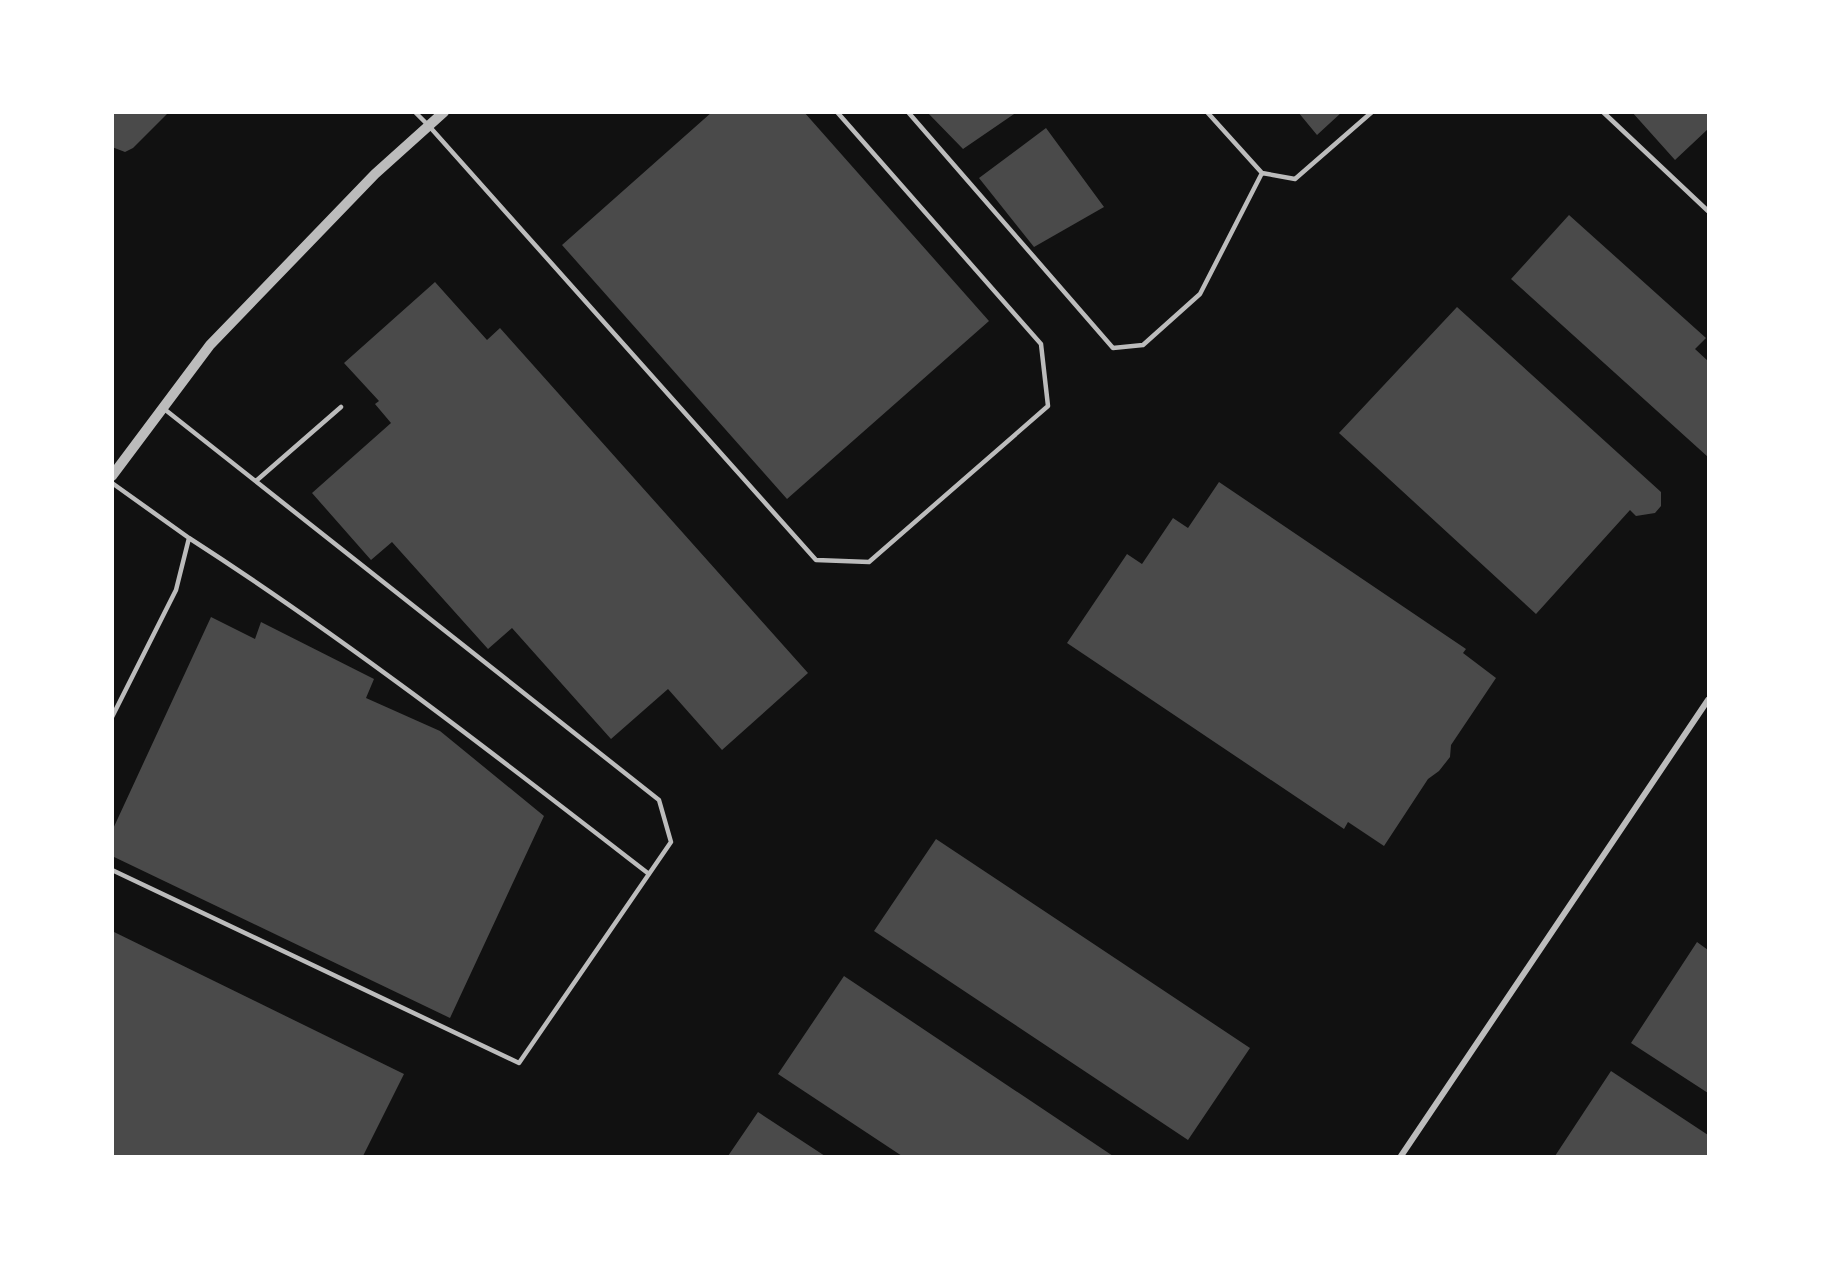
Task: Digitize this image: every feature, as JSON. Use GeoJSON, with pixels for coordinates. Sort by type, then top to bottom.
{"type":"FeatureCollection","features":[{"type":"Feature","properties":{"kind":"street"},"geometry":{"type":"LineString","coordinates":[[112,476],[210,345],[375,174],[444,112]]}},
{"type":"Feature","properties":{"kind":"street"},"geometry":{"type":"LineString","coordinates":[[1401,1156],[1708,700]]}},
{"type":"Feature","properties":{"kind":"lane"},"geometry":{"type":"LineString","coordinates":[[415,112],[816,560],[869,562],[1048,406],[1041,344],[837,112]]}},
{"type":"Feature","properties":{"kind":"lane"},"geometry":{"type":"LineString","coordinates":[[908,112],[1113,348],[1143,345],[1200,294],[1262,173]]}},
{"type":"Feature","properties":{"kind":"lane"},"geometry":{"type":"LineString","coordinates":[[1208,112],[1262,173],[1295,180],[1372,112]]}},
{"type":"Feature","properties":{"kind":"lane"},"geometry":{"type":"LineString","coordinates":[[1603,112],[1708,211]]}},
{"type":"Feature","properties":{"kind":"lane"},"geometry":{"type":"LineString","coordinates":[[1703,206],[1708,202]]}},
{"type":"Feature","properties":{"kind":"lane"},"geometry":{"type":"LineString","coordinates":[[256,481],[341,407]]}},
{"type":"Feature","properties":{"kind":"lane"},"geometry":{"type":"LineString","coordinates":[[112,870],[519,1063],[671,842],[658,800],[163,408]]}},
{"type":"Feature","properties":{"kind":"lane"},"geometry":{"type":"LineString","coordinates":[[112,483],[449,718],[649,874]]}},
{"type":"Feature","properties":{"kind":"lane"},"geometry":{"type":"LineString","coordinates":[[112,717],[176,590],[189,538]]}},
{"type":"Feature","properties":{"kind":"building"},"geometry":{"type":"Polygon","coordinates":[[[112,112],[169,112],[133,148],[125,152],[112,147],[112,112]]]}},
{"type":"Feature","properties":{"kind":"building"},"geometry":{"type":"Polygon","coordinates":[[[712,112],[804,112],[989,321],[787,499],[562,245],[712,112]]]}},
{"type":"Feature","properties":{"kind":"building"},"geometry":{"type":"Polygon","coordinates":[[[927,112],[1017,112],[963,149],[927,112]]]}},
{"type":"Feature","properties":{"kind":"building"},"geometry":{"type":"Polygon","coordinates":[[[1298,112],[1342,112],[1317,135],[1298,112]]]}},
{"type":"Feature","properties":{"kind":"building"},"geometry":{"type":"Polygon","coordinates":[[[1632,112],[1708,112],[1708,129],[1675,160],[1632,112]]]}},
{"type":"Feature","properties":{"kind":"building"},"geometry":{"type":"Polygon","coordinates":[[[1046,128],[1104,207],[1034,247],[979,178],[1046,128]]]}},
{"type":"Feature","properties":{"kind":"building"},"geometry":{"type":"Polygon","coordinates":[[[1569,215],[1706,338],[1695,349],[1708,361],[1708,457],[1511,279],[1569,215]]]}},
{"type":"Feature","properties":{"kind":"building"},"geometry":{"type":"Polygon","coordinates":[[[435,282],[487,340],[500,328],[808,673],[722,750],[668,689],[611,739],[512,628],[488,649],[392,542],[371,560],[312,493],[391,423],[375,404],[379,401],[344,363],[435,282]]]}},
{"type":"Feature","properties":{"kind":"building"},"geometry":{"type":"Polygon","coordinates":[[[1457,307],[1661,492],[1661,506],[1655,513],[1636,516],[1630,510],[1536,614],[1339,433],[1457,307]]]}},
{"type":"Feature","properties":{"kind":"building"},"geometry":{"type":"Polygon","coordinates":[[[1219,482],[1466,649],[1463,653],[1496,678],[1451,745],[1450,757],[1439,771],[1428,779],[1384,846],[1348,822],[1344,829],[1067,643],[1127,554],[1142,564],[1173,518],[1188,528],[1219,482]]]}},
{"type":"Feature","properties":{"kind":"building"},"geometry":{"type":"Polygon","coordinates":[[[211,617],[255,639],[261,622],[374,679],[366,698],[440,731],[544,816],[450,1018],[112,856],[112,831],[211,617]]]}},
{"type":"Feature","properties":{"kind":"building"},"geometry":{"type":"Polygon","coordinates":[[[936,839],[1250,1048],[1188,1140],[874,931],[936,839]]]}},
{"type":"Feature","properties":{"kind":"building"},"geometry":{"type":"Polygon","coordinates":[[[112,931],[404,1074],[363,1156],[112,1156],[112,931]]]}},
{"type":"Feature","properties":{"kind":"building"},"geometry":{"type":"Polygon","coordinates":[[[1697,942],[1708,950],[1708,1093],[1631,1043],[1697,942]]]}},
{"type":"Feature","properties":{"kind":"building"},"geometry":{"type":"Polygon","coordinates":[[[844,976],[1113,1156],[902,1156],[778,1074],[844,976]]]}},
{"type":"Feature","properties":{"kind":"building"},"geometry":{"type":"Polygon","coordinates":[[[1611,1071],[1708,1135],[1708,1156],[1555,1156],[1611,1071]]]}},
{"type":"Feature","properties":{"kind":"building"},"geometry":{"type":"Polygon","coordinates":[[[758,1112],[825,1156],[728,1156],[758,1112]]]}}]}
